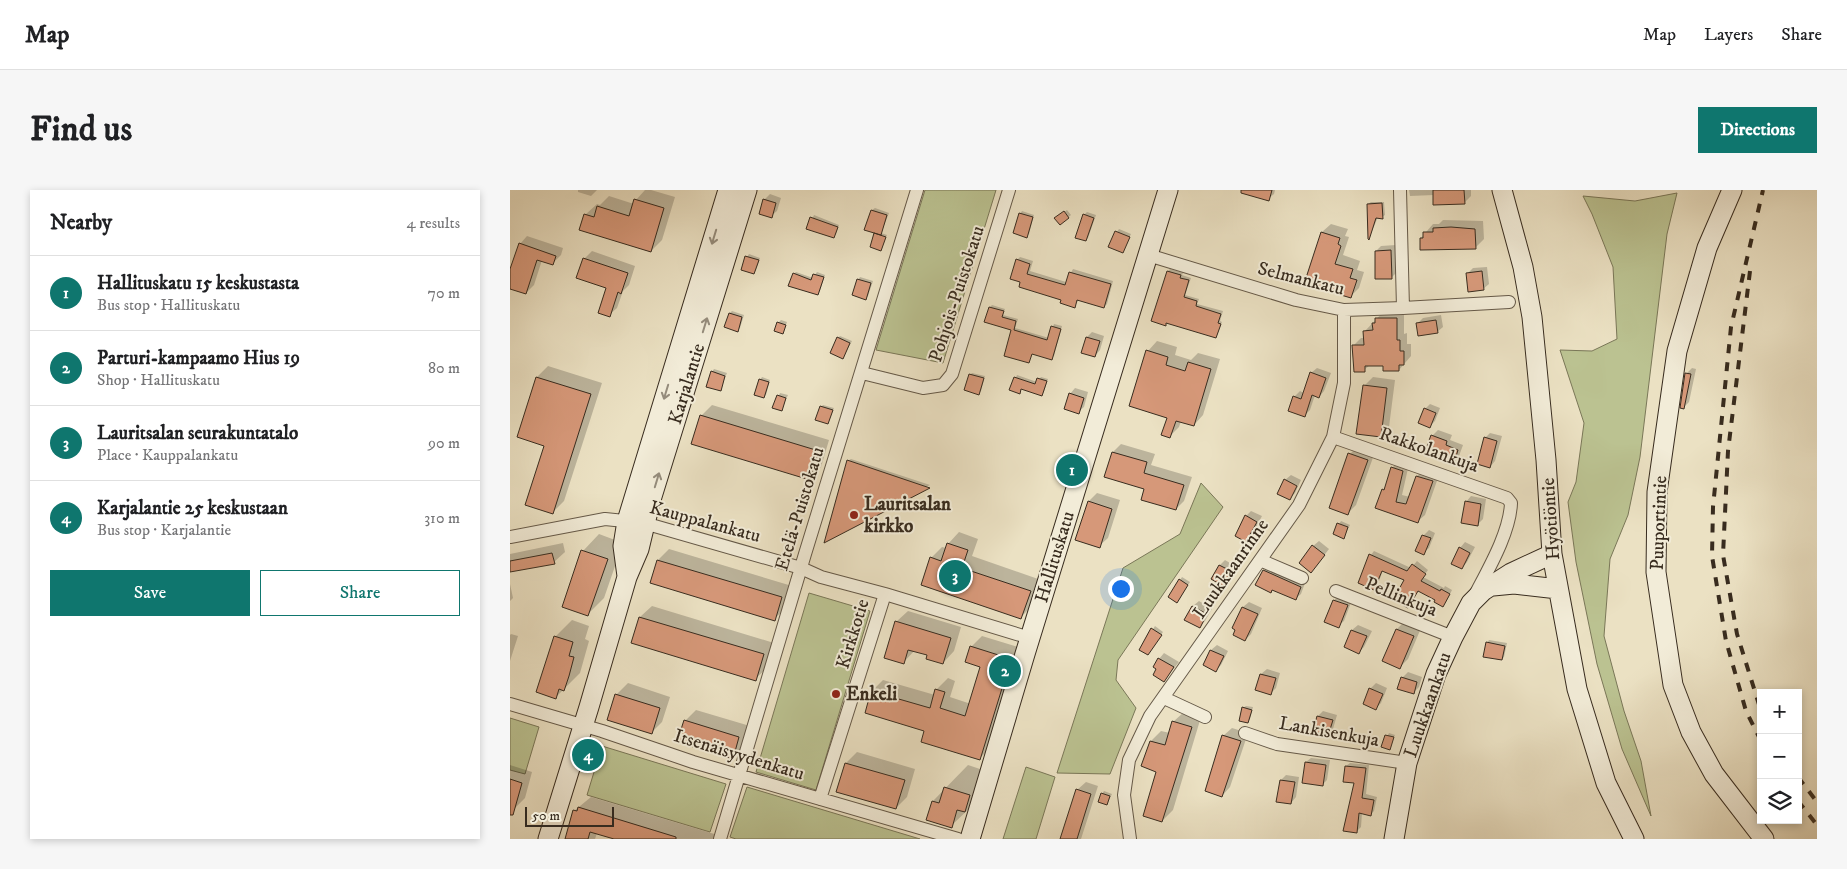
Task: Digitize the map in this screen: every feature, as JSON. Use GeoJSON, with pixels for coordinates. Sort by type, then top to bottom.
{"type":"FeatureCollection","features":[{"type":"Feature","properties":{"kind":"street","name":"Karjalantie"},"geometry":{"type":"LineString","coordinates":[[548,839],[627,577],[638,549],[636,522],[728,190]]}},
{"type":"Feature","properties":{"kind":"street","name":"Karjalantie"},"geometry":{"type":"LineString","coordinates":[[636,522],[747,190]]}},
{"type":"Feature","properties":{"kind":"street","name":"Etelä-Puistokatu"},"geometry":{"type":"LineString","coordinates":[[720,839],[917,190]]}},
{"type":"Feature","properties":{"kind":"street","name":"Pohjois-Puistokatu"},"geometry":{"type":"LineString","coordinates":[[862,373],[923,388],[943,385],[952,374],[1009,190]]}},
{"type":"Feature","properties":{"kind":"street","name":"Hallituskatu"},"geometry":{"type":"LineString","coordinates":[[970,839],[1168,190]]}},
{"type":"Feature","properties":{"kind":"street"},"geometry":{"type":"LineString","coordinates":[[1400,190],[1403,308]]}},
{"type":"Feature","properties":{"kind":"street","name":"Hyötiöntie"},"geometry":{"type":"LineString","coordinates":[[1502,190],[1523,267],[1532,317],[1546,460],[1552,554],[1580,699],[1606,784],[1634,839]]}},
{"type":"Feature","properties":{"kind":"street","name":"Puuportintie"},"geometry":{"type":"LineString","coordinates":[[1732,190],[1707,248],[1677,352],[1657,492],[1656,572],[1673,684],[1691,732],[1714,774],[1764,839]]}},
{"type":"Feature","properties":{"kind":"street","name":"Selmankatu"},"geometry":{"type":"LineString","coordinates":[[1148,255],[1296,300],[1344,310],[1508,302]]}},
{"type":"Feature","properties":{"kind":"street","name":"Luukkaanrinne"},"geometry":{"type":"LineString","coordinates":[[1130,839],[1124,795],[1129,760],[1150,716],[1299,505],[1333,437],[1344,383],[1344,310]]}},
{"type":"Feature","properties":{"kind":"street","name":"Rakkolankuja"},"geometry":{"type":"LineString","coordinates":[[1333,437],[1475,485],[1507,498],[1511,503],[1511,514],[1489,568],[1471,603]]}},
{"type":"Feature","properties":{"kind":"street","name":"Kauppalankatu"},"geometry":{"type":"LineString","coordinates":[[510,537],[590,521],[636,522],[801,568],[821,577],[885,594],[1030,638]]}},
{"type":"Feature","properties":{"kind":"street","name":"Luukkaankatu"},"geometry":{"type":"LineString","coordinates":[[1394,839],[1407,763],[1436,674],[1471,603],[1511,573],[1552,554]]}},
{"type":"Feature","properties":{"kind":"street"},"geometry":{"type":"LineString","coordinates":[[1260,560],[1302,578]]}},
{"type":"Feature","properties":{"kind":"street"},"geometry":{"type":"LineString","coordinates":[[1492,586],[1514,584],[1558,589]]}},
{"type":"Feature","properties":{"kind":"street","name":"Pellinkuja"},"geometry":{"type":"LineString","coordinates":[[1336,591],[1453,637]]}},
{"type":"Feature","properties":{"kind":"street","name":"Kirkkotie"},"geometry":{"type":"LineString","coordinates":[[820,799],[885,594]]}},
{"type":"Feature","properties":{"kind":"street"},"geometry":{"type":"LineString","coordinates":[[1164,698],[1205,717]]}},
{"type":"Feature","properties":{"kind":"street","name":"Itsenäisyydenkatu"},"geometry":{"type":"LineString","coordinates":[[510,704],[693,762],[958,839]]}},
{"type":"Feature","properties":{"kind":"street","name":"Lankisenkuja"},"geometry":{"type":"LineString","coordinates":[[1245,733],[1277,744],[1407,763]]}},
{"type":"Feature","properties":{"kind":"green space"},"geometry":{"type":"Polygon","coordinates":[[[925,190],[996,190],[943,363],[876,350],[925,190]]]}},
{"type":"Feature","properties":{"kind":"green space"},"geometry":{"type":"Polygon","coordinates":[[[1677,193],[1667,234],[1640,457],[1628,515],[1610,559],[1604,636],[1624,711],[1641,761],[1651,816],[1622,749],[1597,664],[1576,562],[1568,502],[1576,482],[1584,423],[1560,350],[1592,351],[1617,339],[1613,267],[1583,196],[1635,201],[1677,193]]]}},
{"type":"Feature","properties":{"kind":"green space"},"geometry":{"type":"Polygon","coordinates":[[[1201,483],[1223,507],[1118,660],[1116,680],[1136,708],[1110,774],[1057,773],[1123,568],[1180,534],[1201,483]]]}},
{"type":"Feature","properties":{"kind":"green space"},"geometry":{"type":"Polygon","coordinates":[[[809,593],[870,611],[816,790],[756,772],[809,593]]]}},
{"type":"Feature","properties":{"kind":"green space"},"geometry":{"type":"Polygon","coordinates":[[[510,718],[539,727],[525,774],[510,770],[510,718]]]}},
{"type":"Feature","properties":{"kind":"green space"},"geometry":{"type":"Polygon","coordinates":[[[602,746],[726,784],[710,832],[587,795],[602,746]]]}},
{"type":"Feature","properties":{"kind":"green space"},"geometry":{"type":"Polygon","coordinates":[[[1026,767],[1055,777],[1036,839],[1003,839],[1026,767]]]}},
{"type":"Feature","properties":{"kind":"green space"},"geometry":{"type":"Polygon","coordinates":[[[747,787],[920,839],[736,839],[730,837],[747,787]]]}},
{"type":"Feature","properties":{"kind":"building"},"geometry":{"type":"Polygon","coordinates":[[[1241,190],[1272,190],[1269,201],[1241,193],[1241,190]]]}},
{"type":"Feature","properties":{"kind":"building"},"geometry":{"type":"Polygon","coordinates":[[[1433,190],[1464,190],[1465,204],[1433,205],[1433,190]]]}},
{"type":"Feature","properties":{"kind":"building"},"geometry":{"type":"Polygon","coordinates":[[[634,199],[664,208],[651,252],[579,230],[584,214],[594,217],[597,206],[629,216],[634,199]]]}},
{"type":"Feature","properties":{"kind":"building"},"geometry":{"type":"Polygon","coordinates":[[[763,199],[776,203],[772,218],[759,214],[763,199]]]}},
{"type":"Feature","properties":{"kind":"building"},"geometry":{"type":"Polygon","coordinates":[[[1382,203],[1383,219],[1376,218],[1369,240],[1367,204],[1382,203]]]}},
{"type":"Feature","properties":{"kind":"building"},"geometry":{"type":"Polygon","coordinates":[[[871,210],[887,215],[881,235],[864,230],[871,210]]]}},
{"type":"Feature","properties":{"kind":"building"},"geometry":{"type":"Polygon","coordinates":[[[1064,211],[1069,218],[1060,225],[1054,218],[1064,211]]]}},
{"type":"Feature","properties":{"kind":"building"},"geometry":{"type":"Polygon","coordinates":[[[1019,213],[1033,217],[1027,238],[1013,233],[1019,213]]]}},
{"type":"Feature","properties":{"kind":"building"},"geometry":{"type":"Polygon","coordinates":[[[1083,214],[1094,218],[1086,241],[1075,238],[1083,214]]]}},
{"type":"Feature","properties":{"kind":"building"},"geometry":{"type":"Polygon","coordinates":[[[810,217],[838,227],[834,238],[806,229],[810,217]]]}},
{"type":"Feature","properties":{"kind":"building"},"geometry":{"type":"Polygon","coordinates":[[[1433,228],[1475,229],[1476,249],[1420,250],[1420,238],[1423,238],[1423,232],[1433,232],[1433,228]]]}},
{"type":"Feature","properties":{"kind":"building"},"geometry":{"type":"Polygon","coordinates":[[[1115,231],[1130,237],[1123,253],[1108,247],[1115,231]]]}},
{"type":"Feature","properties":{"kind":"building"},"geometry":{"type":"Polygon","coordinates":[[[1321,232],[1340,238],[1338,244],[1341,246],[1335,264],[1353,269],[1350,278],[1357,280],[1351,298],[1304,284],[1321,232]]]}},
{"type":"Feature","properties":{"kind":"building"},"geometry":{"type":"Polygon","coordinates":[[[874,233],[886,237],[881,251],[870,247],[874,233]]]}},
{"type":"Feature","properties":{"kind":"building"},"geometry":{"type":"Polygon","coordinates":[[[519,243],[556,256],[553,265],[537,260],[526,294],[510,289],[510,269],[519,243]]]}},
{"type":"Feature","properties":{"kind":"building"},"geometry":{"type":"Polygon","coordinates":[[[1391,250],[1392,279],[1375,279],[1375,251],[1391,250]]]}},
{"type":"Feature","properties":{"kind":"building"},"geometry":{"type":"Polygon","coordinates":[[[745,256],[759,260],[754,274],[741,270],[745,256]]]}},
{"type":"Feature","properties":{"kind":"building"},"geometry":{"type":"Polygon","coordinates":[[[583,258],[628,273],[621,294],[618,292],[610,317],[598,313],[606,288],[576,278],[583,258]]]}},
{"type":"Feature","properties":{"kind":"building"},"geometry":{"type":"Polygon","coordinates":[[[1016,259],[1030,264],[1027,274],[1065,285],[1069,272],[1111,284],[1104,308],[1077,300],[1075,308],[1060,303],[1061,300],[1019,287],[1020,282],[1010,279],[1016,259]]]}},
{"type":"Feature","properties":{"kind":"building"},"geometry":{"type":"Polygon","coordinates":[[[1167,271],[1181,275],[1180,278],[1189,280],[1184,297],[1197,301],[1196,306],[1221,314],[1218,323],[1221,324],[1216,338],[1166,323],[1166,326],[1151,321],[1167,271]]]}},
{"type":"Feature","properties":{"kind":"building"},"geometry":{"type":"Polygon","coordinates":[[[1482,271],[1484,290],[1468,292],[1466,273],[1482,271]]]}},
{"type":"Feature","properties":{"kind":"building"},"geometry":{"type":"Polygon","coordinates":[[[793,273],[811,280],[813,274],[824,277],[818,295],[788,286],[793,273]]]}},
{"type":"Feature","properties":{"kind":"building"},"geometry":{"type":"Polygon","coordinates":[[[857,279],[871,283],[866,300],[852,295],[857,279]]]}},
{"type":"Feature","properties":{"kind":"building"},"geometry":{"type":"Polygon","coordinates":[[[989,307],[1004,311],[1002,317],[1016,321],[1014,330],[1047,340],[1051,326],[1061,329],[1052,360],[1032,354],[1029,363],[1004,356],[1011,330],[984,322],[989,307]]]}},
{"type":"Feature","properties":{"kind":"building"},"geometry":{"type":"Polygon","coordinates":[[[729,313],[742,317],[738,332],[724,327],[729,313]]]}},
{"type":"Feature","properties":{"kind":"building"},"geometry":{"type":"Polygon","coordinates":[[[1375,318],[1397,318],[1397,340],[1400,340],[1400,351],[1404,351],[1404,365],[1399,365],[1399,371],[1383,371],[1383,366],[1365,366],[1365,372],[1354,372],[1352,345],[1364,345],[1363,331],[1373,330],[1372,323],[1375,323],[1375,318]]]}},
{"type":"Feature","properties":{"kind":"building"},"geometry":{"type":"Polygon","coordinates":[[[1436,320],[1438,333],[1418,336],[1416,323],[1436,320]]]}},
{"type":"Feature","properties":{"kind":"building"},"geometry":{"type":"Polygon","coordinates":[[[777,322],[786,325],[783,334],[774,331],[777,322]]]}},
{"type":"Feature","properties":{"kind":"building"},"geometry":{"type":"Polygon","coordinates":[[[837,337],[850,343],[843,359],[830,353],[837,337]]]}},
{"type":"Feature","properties":{"kind":"building"},"geometry":{"type":"Polygon","coordinates":[[[1086,337],[1100,341],[1095,357],[1081,353],[1086,337]]]}},
{"type":"Feature","properties":{"kind":"building"},"geometry":{"type":"Polygon","coordinates":[[[1146,350],[1168,357],[1166,365],[1185,371],[1188,362],[1211,369],[1194,426],[1176,421],[1170,438],[1161,435],[1167,418],[1129,406],[1146,350]]]}},
{"type":"Feature","properties":{"kind":"building"},"geometry":{"type":"Polygon","coordinates":[[[711,371],[725,376],[721,391],[706,387],[711,371]]]}},
{"type":"Feature","properties":{"kind":"building"},"geometry":{"type":"Polygon","coordinates":[[[1310,372],[1326,378],[1319,398],[1312,395],[1305,417],[1288,411],[1293,396],[1301,399],[1310,372]]]}},
{"type":"Feature","properties":{"kind":"building"},"geometry":{"type":"Polygon","coordinates":[[[1685,373],[1691,374],[1684,409],[1680,408],[1685,373]]]}},
{"type":"Feature","properties":{"kind":"building"},"geometry":{"type":"Polygon","coordinates":[[[969,374],[984,378],[979,395],[964,390],[969,374]]]}},
{"type":"Feature","properties":{"kind":"building"},"geometry":{"type":"Polygon","coordinates":[[[536,377],[591,394],[553,514],[525,505],[544,446],[517,437],[536,377]]]}},
{"type":"Feature","properties":{"kind":"building"},"geometry":{"type":"Polygon","coordinates":[[[1014,377],[1035,384],[1037,378],[1047,381],[1042,396],[1021,389],[1020,394],[1009,390],[1014,377]]]}},
{"type":"Feature","properties":{"kind":"building"},"geometry":{"type":"Polygon","coordinates":[[[759,379],[769,382],[764,398],[754,395],[759,379]]]}},
{"type":"Feature","properties":{"kind":"building"},"geometry":{"type":"Polygon","coordinates":[[[1363,385],[1387,388],[1381,437],[1356,434],[1363,385]]]}},
{"type":"Feature","properties":{"kind":"building"},"geometry":{"type":"Polygon","coordinates":[[[1069,393],[1084,398],[1079,414],[1064,409],[1069,393]]]}},
{"type":"Feature","properties":{"kind":"building"},"geometry":{"type":"Polygon","coordinates":[[[777,395],[786,398],[782,411],[772,408],[777,395]]]}},
{"type":"Feature","properties":{"kind":"building"},"geometry":{"type":"Polygon","coordinates":[[[820,406],[833,410],[828,424],[815,420],[820,406]]]}},
{"type":"Feature","properties":{"kind":"building"},"geometry":{"type":"Polygon","coordinates":[[[1424,408],[1436,413],[1430,428],[1418,423],[1424,408]]]}},
{"type":"Feature","properties":{"kind":"building"},"geometry":{"type":"Polygon","coordinates":[[[700,415],[819,451],[810,480],[691,444],[700,415]]]}},
{"type":"Feature","properties":{"kind":"building"},"geometry":{"type":"Polygon","coordinates":[[[1431,435],[1447,441],[1446,445],[1458,450],[1454,463],[1427,454],[1429,450],[1426,449],[1431,435]]]}},
{"type":"Feature","properties":{"kind":"building"},"geometry":{"type":"Polygon","coordinates":[[[1484,437],[1497,441],[1490,468],[1477,464],[1484,437]]]}},
{"type":"Feature","properties":{"kind":"building"},"geometry":{"type":"Polygon","coordinates":[[[1112,452],[1147,462],[1144,473],[1184,485],[1176,510],[1141,500],[1144,489],[1104,477],[1112,452]]]}},
{"type":"Feature","properties":{"kind":"building"},"geometry":{"type":"Polygon","coordinates":[[[1348,453],[1368,460],[1348,515],[1329,508],[1348,453]]]}},
{"type":"Feature","properties":{"kind":"building","name":"Lauritsalan kirkko"},"geometry":{"type":"Polygon","coordinates":[[[847,460],[930,488],[824,543],[847,460]]]}},
{"type":"Feature","properties":{"kind":"building"},"geometry":{"type":"Polygon","coordinates":[[[1391,467],[1403,471],[1396,502],[1406,504],[1416,476],[1433,481],[1418,523],[1375,508],[1382,489],[1384,490],[1391,467]]]}},
{"type":"Feature","properties":{"kind":"building"},"geometry":{"type":"Polygon","coordinates":[[[1284,479],[1297,486],[1290,500],[1277,494],[1284,479]]]}},
{"type":"Feature","properties":{"kind":"building"},"geometry":{"type":"Polygon","coordinates":[[[1088,501],[1112,509],[1100,548],[1075,540],[1088,501]]]}},
{"type":"Feature","properties":{"kind":"building"},"geometry":{"type":"Polygon","coordinates":[[[1465,501],[1481,504],[1478,526],[1461,523],[1465,501]]]}},
{"type":"Feature","properties":{"kind":"building"},"geometry":{"type":"Polygon","coordinates":[[[1245,515],[1257,522],[1246,542],[1235,536],[1245,515]]]}},
{"type":"Feature","properties":{"kind":"building"},"geometry":{"type":"Polygon","coordinates":[[[1337,523],[1348,527],[1344,539],[1333,534],[1337,523]]]}},
{"type":"Feature","properties":{"kind":"building"},"geometry":{"type":"Polygon","coordinates":[[[1422,535],[1431,538],[1424,555],[1415,551],[1422,535]]]}},
{"type":"Feature","properties":{"kind":"building"},"geometry":{"type":"Polygon","coordinates":[[[947,543],[968,550],[962,568],[1031,591],[1021,619],[921,585],[930,557],[941,561],[947,543]]]}},
{"type":"Feature","properties":{"kind":"building"},"geometry":{"type":"Polygon","coordinates":[[[1312,545],[1325,555],[1311,573],[1299,563],[1312,545]]]}},
{"type":"Feature","properties":{"kind":"building"},"geometry":{"type":"Polygon","coordinates":[[[1459,547],[1470,553],[1462,569],[1451,564],[1459,547]]]}},
{"type":"Feature","properties":{"kind":"building"},"geometry":{"type":"Polygon","coordinates":[[[581,550],[608,559],[588,616],[562,607],[581,550]]]}},
{"type":"Feature","properties":{"kind":"building"},"geometry":{"type":"Polygon","coordinates":[[[552,553],[555,564],[510,572],[510,561],[552,553]]]}},
{"type":"Feature","properties":{"kind":"building"},"geometry":{"type":"Polygon","coordinates":[[[1369,554],[1407,571],[1412,564],[1426,574],[1421,581],[1450,594],[1443,607],[1434,602],[1435,600],[1418,591],[1408,608],[1393,600],[1404,580],[1382,571],[1374,590],[1358,583],[1369,554]]]}},
{"type":"Feature","properties":{"kind":"building"},"geometry":{"type":"Polygon","coordinates":[[[657,560],[782,597],[775,621],[650,583],[657,560]]]}},
{"type":"Feature","properties":{"kind":"building"},"geometry":{"type":"Polygon","coordinates":[[[1219,565],[1231,571],[1223,586],[1211,579],[1219,565]]]}},
{"type":"Feature","properties":{"kind":"building"},"geometry":{"type":"Polygon","coordinates":[[[1263,570],[1301,587],[1296,600],[1272,590],[1271,593],[1255,585],[1263,570]]]}},
{"type":"Feature","properties":{"kind":"building"},"geometry":{"type":"Polygon","coordinates":[[[1179,579],[1188,585],[1177,603],[1168,597],[1179,579]]]}},
{"type":"Feature","properties":{"kind":"building"},"geometry":{"type":"Polygon","coordinates":[[[1333,600],[1348,605],[1339,628],[1324,622],[1333,600]]]}},
{"type":"Feature","properties":{"kind":"building"},"geometry":{"type":"Polygon","coordinates":[[[1192,606],[1207,614],[1200,628],[1184,620],[1192,606]]]}},
{"type":"Feature","properties":{"kind":"building"},"geometry":{"type":"Polygon","coordinates":[[[1242,607],[1258,614],[1245,641],[1233,635],[1235,630],[1232,628],[1242,607]]]}},
{"type":"Feature","properties":{"kind":"building"},"geometry":{"type":"Polygon","coordinates":[[[639,617],[764,654],[756,681],[631,643],[639,617]]]}},
{"type":"Feature","properties":{"kind":"building"},"geometry":{"type":"Polygon","coordinates":[[[895,621],[951,638],[943,664],[926,659],[927,655],[908,650],[904,664],[884,658],[895,621]]]}},
{"type":"Feature","properties":{"kind":"building"},"geometry":{"type":"Polygon","coordinates":[[[1151,628],[1162,635],[1148,655],[1139,650],[1151,628]]]}},
{"type":"Feature","properties":{"kind":"building"},"geometry":{"type":"Polygon","coordinates":[[[1396,629],[1414,636],[1400,669],[1382,661],[1396,629]]]}},
{"type":"Feature","properties":{"kind":"building"},"geometry":{"type":"Polygon","coordinates":[[[1351,630],[1367,636],[1359,654],[1344,647],[1351,630]]]}},
{"type":"Feature","properties":{"kind":"building"},"geometry":{"type":"Polygon","coordinates":[[[554,636],[573,642],[569,656],[574,657],[564,691],[559,689],[556,699],[536,692],[554,636]]]}},
{"type":"Feature","properties":{"kind":"building"},"geometry":{"type":"Polygon","coordinates":[[[1486,642],[1505,646],[1502,660],[1483,657],[1486,642]]]}},
{"type":"Feature","properties":{"kind":"building"},"geometry":{"type":"Polygon","coordinates":[[[970,646],[1011,659],[980,760],[921,742],[924,731],[865,713],[871,691],[930,708],[935,689],[945,692],[940,708],[965,716],[980,667],[965,662],[970,646]]]}},
{"type":"Feature","properties":{"kind":"building"},"geometry":{"type":"Polygon","coordinates":[[[1210,650],[1224,656],[1216,672],[1203,665],[1210,650]]]}},
{"type":"Feature","properties":{"kind":"building"},"geometry":{"type":"Polygon","coordinates":[[[1158,658],[1174,667],[1164,682],[1153,675],[1156,669],[1153,667],[1158,658]]]}},
{"type":"Feature","properties":{"kind":"building"},"geometry":{"type":"Polygon","coordinates":[[[1260,674],[1276,678],[1271,695],[1255,690],[1260,674]]]}},
{"type":"Feature","properties":{"kind":"building"},"geometry":{"type":"Polygon","coordinates":[[[1401,677],[1417,682],[1414,694],[1397,689],[1401,677]]]}},
{"type":"Feature","properties":{"kind":"building"},"geometry":{"type":"Polygon","coordinates":[[[1369,688],[1383,694],[1376,710],[1363,704],[1369,688]]]}},
{"type":"Feature","properties":{"kind":"building"},"geometry":{"type":"Polygon","coordinates":[[[615,694],[660,708],[652,734],[607,720],[615,694]]]}},
{"type":"Feature","properties":{"kind":"building"},"geometry":{"type":"Polygon","coordinates":[[[1242,707],[1252,710],[1248,723],[1239,721],[1242,707]]]}},
{"type":"Feature","properties":{"kind":"building"},"geometry":{"type":"Polygon","coordinates":[[[1317,716],[1333,720],[1328,736],[1313,731],[1317,716]]]}},
{"type":"Feature","properties":{"kind":"building"},"geometry":{"type":"Polygon","coordinates":[[[684,720],[739,737],[733,759],[677,742],[684,720]]]}},
{"type":"Feature","properties":{"kind":"building"},"geometry":{"type":"Polygon","coordinates":[[[1172,721],[1192,727],[1162,822],[1143,816],[1156,772],[1141,766],[1150,741],[1165,745],[1172,721]]]}},
{"type":"Feature","properties":{"kind":"building"},"geometry":{"type":"Polygon","coordinates":[[[1222,735],[1241,741],[1222,797],[1205,791],[1222,735]]]}},
{"type":"Feature","properties":{"kind":"building"},"geometry":{"type":"Polygon","coordinates":[[[1385,735],[1394,737],[1390,750],[1381,747],[1385,735]]]}},
{"type":"Feature","properties":{"kind":"building"},"geometry":{"type":"Polygon","coordinates":[[[1305,762],[1326,765],[1323,786],[1302,783],[1305,762]]]}},
{"type":"Feature","properties":{"kind":"building"},"geometry":{"type":"Polygon","coordinates":[[[845,763],[905,780],[896,809],[836,792],[845,763]]]}},
{"type":"Feature","properties":{"kind":"building"},"geometry":{"type":"Polygon","coordinates":[[[1345,766],[1366,768],[1362,798],[1374,800],[1371,816],[1359,813],[1357,833],[1343,831],[1354,783],[1343,782],[1345,766]]]}},
{"type":"Feature","properties":{"kind":"building"},"geometry":{"type":"Polygon","coordinates":[[[510,779],[522,783],[513,815],[510,815],[510,779]]]}},
{"type":"Feature","properties":{"kind":"building"},"geometry":{"type":"Polygon","coordinates":[[[1280,780],[1295,782],[1291,804],[1276,802],[1280,780]]]}},
{"type":"Feature","properties":{"kind":"building"},"geometry":{"type":"Polygon","coordinates":[[[944,787],[970,795],[965,812],[957,810],[952,828],[926,820],[932,801],[939,803],[944,787]]]}},
{"type":"Feature","properties":{"kind":"building"},"geometry":{"type":"Polygon","coordinates":[[[1076,789],[1091,794],[1077,839],[1060,839],[1076,789]]]}},
{"type":"Feature","properties":{"kind":"building"},"geometry":{"type":"Polygon","coordinates":[[[1101,793],[1110,796],[1107,805],[1098,802],[1101,793]]]}},
{"type":"Feature","properties":{"kind":"building"},"geometry":{"type":"Polygon","coordinates":[[[578,807],[676,837],[676,839],[614,839],[590,832],[588,839],[565,839],[573,810],[577,811],[578,807]]]}},
{"type":"Feature","properties":{"kind":"railway"},"geometry":{"type":"LineString","coordinates":[[1758,734],[1746,711],[1726,641],[1712,556],[1713,507],[1731,327],[1763,190]]}},
{"type":"Feature","properties":{"kind":"railway"},"geometry":{"type":"LineString","coordinates":[[1750,271],[1728,451],[1723,555],[1737,634],[1757,698]]}},
{"type":"Feature","properties":{"kind":"railway"},"geometry":{"type":"LineString","coordinates":[[1800,779],[1817,802]]}},
{"type":"Feature","properties":{"kind":"railway"},"geometry":{"type":"LineString","coordinates":[[1802,806],[1817,825]]}},
{"type":"Feature","properties":{"kind":"place","name":"Hallituskatu 15 keskustasta"},"geometry":{"type":"Point","coordinates":[1072,470]}},
{"type":"Feature","properties":{"kind":"place","name":"Lauritsalan kirkko"},"geometry":{"type":"Point","coordinates":[854,515]}},
{"type":"Feature","properties":{"kind":"place","name":"Lauritsalan seurakuntatalo"},"geometry":{"type":"Point","coordinates":[955,576]}},
{"type":"Feature","properties":{"kind":"place","name":"Parturi-kampaamo Hius 19"},"geometry":{"type":"Point","coordinates":[1005,671]}},
{"type":"Feature","properties":{"kind":"place","name":"Enkeli"},"geometry":{"type":"Point","coordinates":[836,694]}},
{"type":"Feature","properties":{"kind":"place","name":"Karjalantie 25 keskustaan"},"geometry":{"type":"Point","coordinates":[588,755]}}]}
